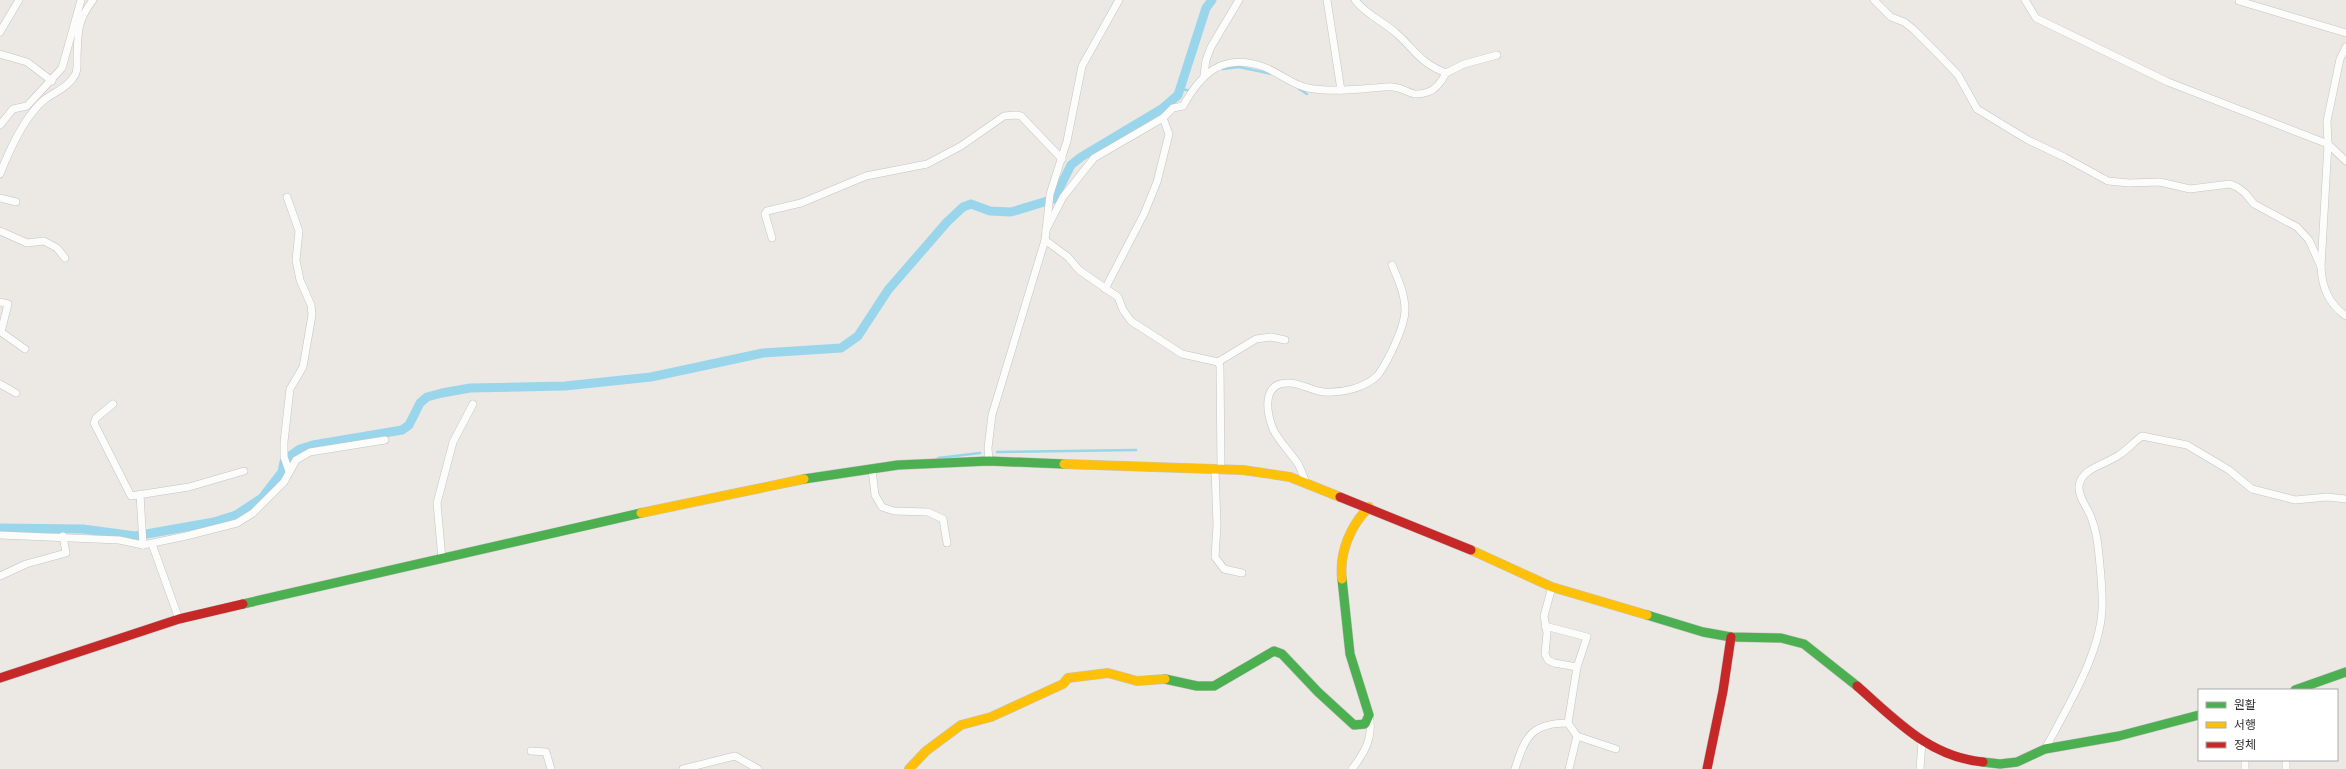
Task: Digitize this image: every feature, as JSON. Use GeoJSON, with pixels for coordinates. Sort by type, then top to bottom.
{"type":"FeatureCollection","features":[{"type":"Feature","properties":{"kind":"main road"},"geometry":{"type":"LineString","coordinates":[[0,678],[179,619],[313,587],[688,503],[801,480],[898,465],[989,461],[1218,469],[1290,477],[1370,507],[1552,587],[1703,632],[1731,636],[1781,638],[1804,644],[1824,658],[1922,742],[1952,756],[1989,764],[2017,762],[2045,749],[2119,736],[2198,716]]}},
{"type":"Feature","properties":{"kind":"main road"},"geometry":{"type":"LineString","coordinates":[[909,769],[931,747],[961,725],[991,717],[1064,684],[1068,678],[1108,673],[1138,681],[1170,680],[1197,686],[1214,686],[1274,651],[1282,654],[1318,692],[1354,725],[1365,724],[1369,715],[1350,654],[1341,570],[1342,556],[1350,535],[1361,514],[1370,507]]}},
{"type":"Feature","properties":{"kind":"main road"},"geometry":{"type":"LineString","coordinates":[[1707,769],[1723,690],[1731,636]]}},
{"type":"Feature","properties":{"kind":"main road"},"geometry":{"type":"LineString","coordinates":[[2298,689],[2346,672]]}},
{"type":"Feature","properties":{"kind":"street"},"geometry":{"type":"LineString","coordinates":[[0,32],[19,0]]}},
{"type":"Feature","properties":{"kind":"street"},"geometry":{"type":"LineString","coordinates":[[0,125],[13,108],[27,106],[52,81],[62,68],[81,0]]}},
{"type":"Feature","properties":{"kind":"street"},"geometry":{"type":"LineString","coordinates":[[0,174],[13,145],[43,100],[66,86],[76,75],[78,25],[83,13],[93,0]]}},
{"type":"Feature","properties":{"kind":"street"},"geometry":{"type":"LineString","coordinates":[[989,461],[988,448],[992,414],[1045,240],[1050,194],[1062,159],[1082,66],[1119,0]]}},
{"type":"Feature","properties":{"kind":"street"},"geometry":{"type":"LineString","coordinates":[[1204,75],[1206,60],[1211,47],[1239,0]]}},
{"type":"Feature","properties":{"kind":"street"},"geometry":{"type":"LineString","coordinates":[[1327,0],[1341,90]]}},
{"type":"Feature","properties":{"kind":"street"},"geometry":{"type":"LineString","coordinates":[[1355,0],[1373,18],[1395,32],[1421,60],[1428,65],[1446,73]]}},
{"type":"Feature","properties":{"kind":"street"},"geometry":{"type":"LineString","coordinates":[[1874,0],[1891,17],[1904,22],[1913,29],[1958,75],[1977,109],[2028,140],[2064,156],[2108,181],[2129,183],[2160,182],[2190,189],[2230,184],[2237,187],[2245,193],[2254,204],[2297,227],[2309,240],[2320,266]]}},
{"type":"Feature","properties":{"kind":"street"},"geometry":{"type":"LineString","coordinates":[[2025,0],[2036,18],[2168,82],[2328,144],[2346,162]]}},
{"type":"Feature","properties":{"kind":"street"},"geometry":{"type":"LineString","coordinates":[[2238,0],[2250,0]]}},
{"type":"Feature","properties":{"kind":"street"},"geometry":{"type":"LineString","coordinates":[[2238,0],[2346,33]]}},
{"type":"Feature","properties":{"kind":"street"},"geometry":{"type":"LineString","coordinates":[[2346,47],[2340,58],[2326,121],[2328,144],[2320,266],[2322,283],[2327,296],[2346,316]]}},
{"type":"Feature","properties":{"kind":"street"},"geometry":{"type":"LineString","coordinates":[[0,54],[27,62],[52,81]]}},
{"type":"Feature","properties":{"kind":"street"},"geometry":{"type":"LineString","coordinates":[[1046,230],[1063,197],[1094,158],[1163,118],[1173,108],[1184,106],[1191,91],[1204,75],[1215,68],[1229,63],[1250,64],[1262,66],[1307,88],[1341,90],[1394,87],[1412,95],[1433,90],[1441,83],[1446,73],[1464,64],[1497,55]]}},
{"type":"Feature","properties":{"kind":"street"},"geometry":{"type":"LineString","coordinates":[[772,238],[765,214],[767,210],[801,203],[866,176],[927,164],[961,146],[997,120],[1011,115],[1021,116],[1062,159]]}},
{"type":"Feature","properties":{"kind":"street"},"geometry":{"type":"LineString","coordinates":[[1105,289],[1144,214],[1157,182],[1169,134],[1163,118]]}},
{"type":"Feature","properties":{"kind":"street"},"geometry":{"type":"LineString","coordinates":[[287,197],[299,231],[296,260],[300,280],[311,304],[312,315],[303,367],[290,389],[284,457],[288,469]]}},
{"type":"Feature","properties":{"kind":"street"},"geometry":{"type":"LineString","coordinates":[[0,198],[16,202]]}},
{"type":"Feature","properties":{"kind":"street"},"geometry":{"type":"LineString","coordinates":[[0,231],[27,243],[44,241],[57,248],[65,258]]}},
{"type":"Feature","properties":{"kind":"street"},"geometry":{"type":"LineString","coordinates":[[1045,240],[1068,257],[1079,270],[1118,297],[1123,310],[1131,321],[1182,354],[1218,362],[1256,339],[1271,337],[1285,340]]}},
{"type":"Feature","properties":{"kind":"street"},"geometry":{"type":"LineString","coordinates":[[1306,483],[1298,463],[1274,430],[1266,403],[1268,393],[1279,384],[1289,383],[1322,392],[1338,392],[1355,388],[1372,381],[1378,376],[1401,328],[1405,310],[1402,290],[1392,265]]}},
{"type":"Feature","properties":{"kind":"street"},"geometry":{"type":"LineString","coordinates":[[0,302],[8,304],[1,332],[25,349]]}},
{"type":"Feature","properties":{"kind":"street"},"geometry":{"type":"LineString","coordinates":[[1218,362],[1220,366],[1215,557],[1224,569],[1242,573]]}},
{"type":"Feature","properties":{"kind":"street"},"geometry":{"type":"LineString","coordinates":[[0,384],[16,392]]}},
{"type":"Feature","properties":{"kind":"street"},"geometry":{"type":"LineString","coordinates":[[113,404],[96,418],[94,423],[131,496],[189,487],[244,471]]}},
{"type":"Feature","properties":{"kind":"street"},"geometry":{"type":"LineString","coordinates":[[442,559],[437,503],[453,442],[473,404]]}},
{"type":"Feature","properties":{"kind":"street"},"geometry":{"type":"LineString","coordinates":[[2045,749],[2076,692],[2097,636],[2102,610],[2098,546],[2092,519],[2082,498],[2079,486],[2082,479],[2092,469],[2118,456],[2142,436],[2187,445],[2229,470],[2252,489],[2294,500],[2346,499]]}},
{"type":"Feature","properties":{"kind":"street"},"geometry":{"type":"LineString","coordinates":[[0,535],[62,536],[152,544],[237,523],[254,513],[269,499],[288,469],[296,460],[310,452],[385,440]]}},
{"type":"Feature","properties":{"kind":"street"},"geometry":{"type":"LineString","coordinates":[[872,469],[875,495],[882,507],[894,511],[928,512],[943,519],[947,543]]}},
{"type":"Feature","properties":{"kind":"street"},"geometry":{"type":"LineString","coordinates":[[140,494],[144,543]]}},
{"type":"Feature","properties":{"kind":"street"},"geometry":{"type":"LineString","coordinates":[[0,576],[26,564],[66,553],[62,536]]}},
{"type":"Feature","properties":{"kind":"street"},"geometry":{"type":"LineString","coordinates":[[152,544],[179,619]]}},
{"type":"Feature","properties":{"kind":"street"},"geometry":{"type":"LineString","coordinates":[[1552,587],[1544,616],[1547,633],[1545,654],[1548,660],[1578,668]]}},
{"type":"Feature","properties":{"kind":"street"},"geometry":{"type":"LineString","coordinates":[[1545,626],[1587,637],[1578,668],[1568,723],[1577,736],[1616,749]]}},
{"type":"Feature","properties":{"kind":"street"},"geometry":{"type":"LineString","coordinates":[[1352,769],[1366,750],[1370,737],[1369,715]]}},
{"type":"Feature","properties":{"kind":"street"},"geometry":{"type":"LineString","coordinates":[[1515,769],[1525,743],[1534,732],[1549,723],[1568,723]]}},
{"type":"Feature","properties":{"kind":"street"},"geometry":{"type":"LineString","coordinates":[[1569,769],[1577,736]]}},
{"type":"Feature","properties":{"kind":"street"},"geometry":{"type":"LineString","coordinates":[[1920,769],[1922,742]]}},
{"type":"Feature","properties":{"kind":"street"},"geometry":{"type":"LineString","coordinates":[[531,751],[546,752],[551,769]]}},
{"type":"Feature","properties":{"kind":"street"},"geometry":{"type":"LineString","coordinates":[[683,769],[696,764],[735,756],[758,769]]}},
{"type":"Feature","properties":{"kind":"waterway"},"geometry":{"type":"LineString","coordinates":[[0,528],[83,529],[135,536],[214,522],[236,515],[262,498],[282,472],[284,462],[300,449],[313,445],[402,430],[409,425],[420,403],[427,397],[442,393],[470,388],[565,386],[651,377],[763,353],[841,348],[858,336],[888,290],[947,222],[963,207],[971,204],[990,211],[1011,212],[1054,199],[1071,165],[1081,157],[1163,108],[1178,95],[1206,8],[1212,0]]}},
{"type":"Feature","properties":{"kind":"waterway"},"geometry":{"type":"LineString","coordinates":[[1222,69],[1239,67],[1272,74]]}},
{"type":"Feature","properties":{"kind":"waterway"},"geometry":{"type":"LineString","coordinates":[[1181,89],[1192,91]]}},
{"type":"Feature","properties":{"kind":"waterway"},"geometry":{"type":"LineString","coordinates":[[1299,89],[1307,94]]}},
{"type":"Feature","properties":{"kind":"waterway"},"geometry":{"type":"LineString","coordinates":[[997,452],[1136,450]]}},
{"type":"Feature","properties":{"kind":"waterway"},"geometry":{"type":"LineString","coordinates":[[938,458],[980,453]]}},
{"type":"Feature","properties":{"kind":"traffic: fast"},"geometry":{"type":"LineString","coordinates":[[804,479],[898,465],[989,461],[1064,464]]}},
{"type":"Feature","properties":{"kind":"traffic: fast"},"geometry":{"type":"LineString","coordinates":[[243,604],[641,513]]}},
{"type":"Feature","properties":{"kind":"traffic: fast"},"geometry":{"type":"LineString","coordinates":[[1165,679],[1197,686],[1214,686],[1274,651],[1282,654],[1318,692],[1354,725],[1365,724],[1369,715],[1350,654],[1342,579]]}},
{"type":"Feature","properties":{"kind":"traffic: fast"},"geometry":{"type":"LineString","coordinates":[[1647,615],[1703,632],[1731,637],[1781,638],[1804,644],[1857,686]]}},
{"type":"Feature","properties":{"kind":"traffic: fast"},"geometry":{"type":"LineString","coordinates":[[2298,689],[2346,672]]}},
{"type":"Feature","properties":{"kind":"traffic: fast"},"geometry":{"type":"LineString","coordinates":[[1983,762],[2000,764],[2017,762],[2045,749],[2119,736],[2198,715]]}},
{"type":"Feature","properties":{"kind":"traffic: slow"},"geometry":{"type":"LineString","coordinates":[[1064,464],[1243,470],[1290,477],[1340,497]]}},
{"type":"Feature","properties":{"kind":"traffic: slow"},"geometry":{"type":"LineString","coordinates":[[641,513],[804,479]]}},
{"type":"Feature","properties":{"kind":"traffic: slow"},"geometry":{"type":"LineString","coordinates":[[1342,579],[1342,559],[1347,540],[1356,523],[1369,507]]}},
{"type":"Feature","properties":{"kind":"traffic: slow"},"geometry":{"type":"LineString","coordinates":[[1471,550],[1552,587],[1647,615]]}},
{"type":"Feature","properties":{"kind":"traffic: slow"},"geometry":{"type":"LineString","coordinates":[[909,769],[926,751],[961,725],[991,717],[1063,684],[1068,678],[1108,673],[1137,681],[1165,679]]}},
{"type":"Feature","properties":{"kind":"traffic: jam"},"geometry":{"type":"LineString","coordinates":[[1340,497],[1471,550]]}},
{"type":"Feature","properties":{"kind":"traffic: jam"},"geometry":{"type":"LineString","coordinates":[[0,678],[179,619],[243,604]]}},
{"type":"Feature","properties":{"kind":"traffic: jam"},"geometry":{"type":"LineString","coordinates":[[1707,769],[1723,691],[1731,637]]}},
{"type":"Feature","properties":{"kind":"traffic: jam"},"geometry":{"type":"LineString","coordinates":[[1857,686],[1900,724],[1930,745],[1946,753],[1964,759],[1983,762]]}}]}
